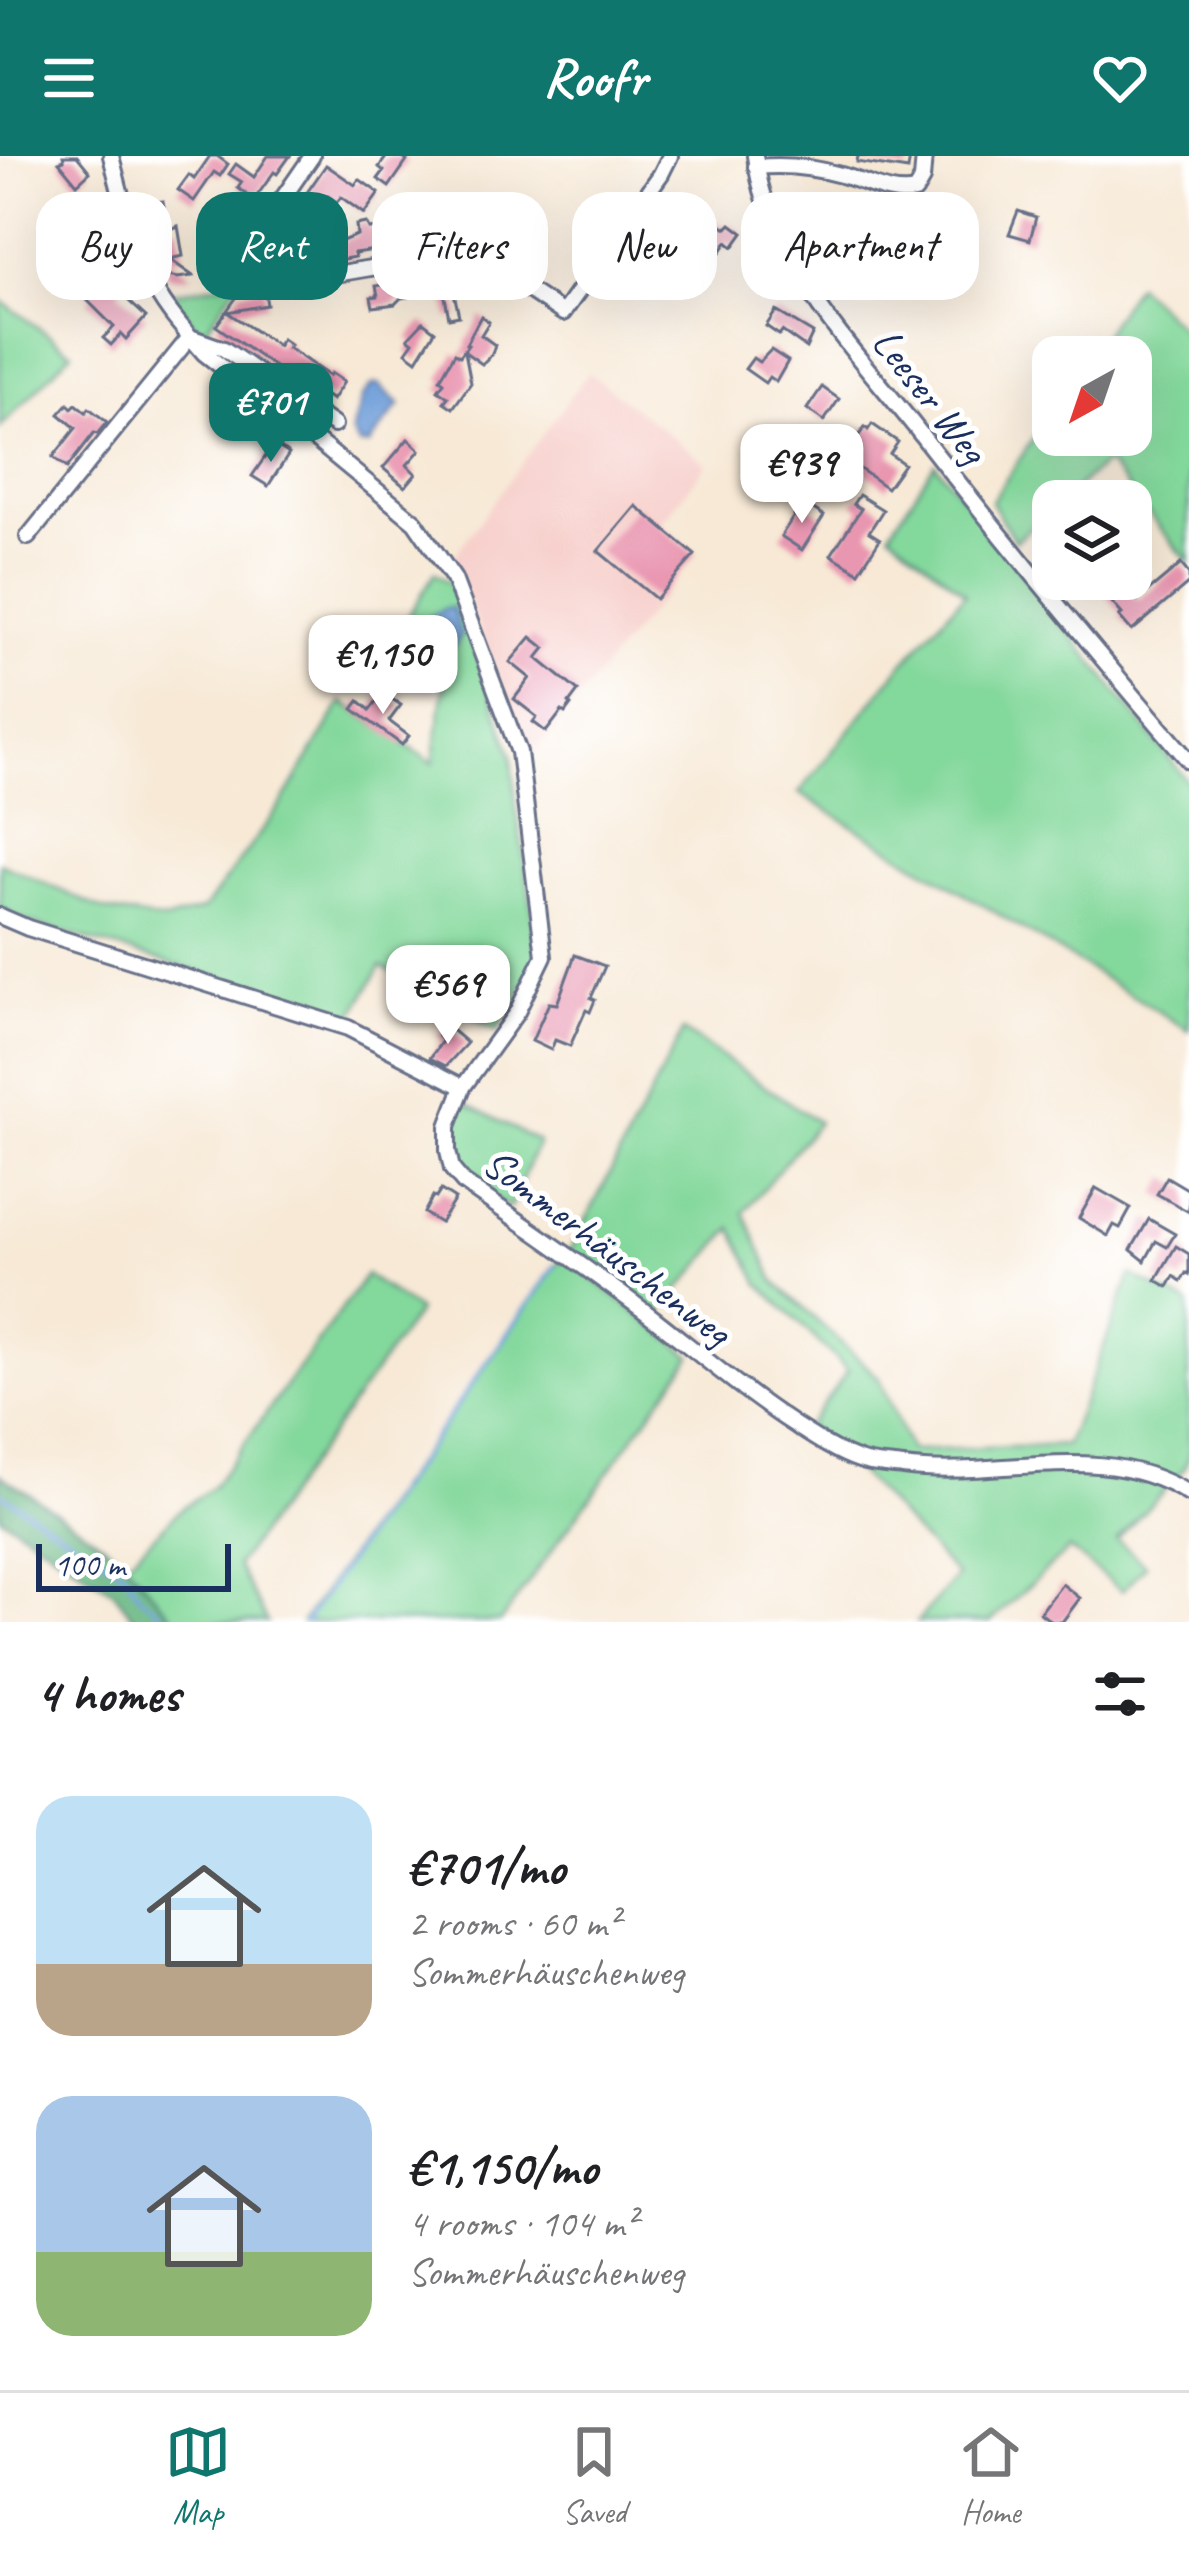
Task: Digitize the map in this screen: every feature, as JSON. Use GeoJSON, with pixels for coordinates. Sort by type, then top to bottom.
{"type":"FeatureCollection","features":[{"type":"Feature","properties":{"kind":"street","name":"Sommerhäuschenweg"},"geometry":{"type":"LineString","coordinates":[[111,156],[132,233],[156,292],[190,337],[415,522],[454,579],[519,752],[544,956],[518,1012],[463,1087],[448,1126],[452,1169],[463,1182],[598,1277],[750,1396],[862,1462],[976,1470],[1091,1463],[1134,1469],[1167,1480],[1189,1494]]}},
{"type":"Feature","properties":{"kind":"street"},"geometry":{"type":"LineString","coordinates":[[313,156],[267,220],[277,272],[295,281],[470,251],[563,313],[670,156]]}},
{"type":"Feature","properties":{"kind":"street"},"geometry":{"type":"LineString","coordinates":[[756,162],[837,174],[903,194],[914,191],[922,179],[924,156]]}},
{"type":"Feature","properties":{"kind":"street","name":"Leeser Weg"},"geometry":{"type":"LineString","coordinates":[[756,162],[783,248],[821,309],[998,533],[1189,761]]}},
{"type":"Feature","properties":{"kind":"street"},"geometry":{"type":"LineString","coordinates":[[28,537],[190,337],[224,349],[334,425]]}},
{"type":"Feature","properties":{"kind":"street"},"geometry":{"type":"LineString","coordinates":[[0,916],[348,1028],[463,1087]]}},
{"type":"Feature","properties":{"kind":"shaded area"},"geometry":{"type":"Polygon","coordinates":[[[588,372],[707,464],[660,524],[698,553],[530,758],[452,559],[588,372]]]}},
{"type":"Feature","properties":{"kind":"green space"},"geometry":{"type":"Polygon","coordinates":[[[1136,284],[1189,336],[1189,563],[1152,518],[1152,480],[1121,480],[1106,462],[1085,480],[1032,480],[1032,526],[1015,541],[991,502],[1032,440],[1032,456],[1152,456],[1152,336],[1102,336],[1136,284]]]}},
{"type":"Feature","properties":{"kind":"green space"},"geometry":{"type":"Polygon","coordinates":[[[196,289],[196,300],[226,300],[202,334],[172,293],[196,289]]]}},
{"type":"Feature","properties":{"kind":"green space"},"geometry":{"type":"Polygon","coordinates":[[[0,300],[72,352],[0,428],[0,300]]]}},
{"type":"Feature","properties":{"kind":"green space"},"geometry":{"type":"Polygon","coordinates":[[[935,463],[1032,585],[1032,600],[1044,600],[1189,783],[1189,1030],[799,793],[965,593],[890,532],[935,463]]]}},
{"type":"Feature","properties":{"kind":"green space"},"geometry":{"type":"Polygon","coordinates":[[[435,573],[452,584],[512,754],[539,954],[497,1031],[381,966],[349,1022],[0,910],[0,863],[104,910],[165,921],[204,909],[281,805],[342,702],[433,763],[446,673],[399,630],[435,573]]]}},
{"type":"Feature","properties":{"kind":"green space"},"geometry":{"type":"Polygon","coordinates":[[[683,1031],[818,1122],[744,1212],[775,1282],[878,1377],[910,1451],[1066,1445],[1131,1275],[1189,1304],[1189,1457],[1183,1470],[1117,1540],[1146,1565],[1122,1591],[1069,1549],[990,1622],[917,1622],[957,1576],[854,1468],[806,1426],[848,1371],[760,1284],[732,1228],[658,1315],[569,1253],[683,1031]]]}},
{"type":"Feature","properties":{"kind":"green space"},"geometry":{"type":"Polygon","coordinates":[[[462,1101],[538,1142],[510,1208],[459,1166],[453,1140],[462,1101]]]}},
{"type":"Feature","properties":{"kind":"green space"},"geometry":{"type":"Polygon","coordinates":[[[563,1256],[692,1356],[500,1622],[302,1622],[563,1256]]]}},
{"type":"Feature","properties":{"kind":"green space"},"geometry":{"type":"Polygon","coordinates":[[[366,1275],[418,1311],[237,1565],[267,1622],[177,1622],[126,1563],[183,1507],[213,1487],[366,1275]]]}},
{"type":"Feature","properties":{"kind":"green space"},"geometry":{"type":"Polygon","coordinates":[[[0,1474],[105,1544],[177,1622],[137,1622],[114,1592],[0,1516],[0,1474]]]}},
{"type":"Feature","properties":{"kind":"water"},"geometry":{"type":"Polygon","coordinates":[[[378,384],[400,404],[369,445],[360,445],[352,433],[362,397],[378,384]]]}},
{"type":"Feature","properties":{"kind":"water"},"geometry":{"type":"Polygon","coordinates":[[[453,608],[461,635],[455,645],[440,653],[422,626],[453,608]]]}},
{"type":"Feature","properties":{"kind":"building"},"geometry":{"type":"Polygon","coordinates":[[[63,156],[77,156],[90,172],[77,184],[59,162],[63,156]]]}},
{"type":"Feature","properties":{"kind":"building"},"geometry":{"type":"Polygon","coordinates":[[[210,156],[228,164],[220,176],[214,172],[194,201],[178,190],[189,175],[194,179],[210,156]]]}},
{"type":"Feature","properties":{"kind":"building"},"geometry":{"type":"Polygon","coordinates":[[[268,156],[290,156],[260,192],[243,192],[238,188],[242,182],[229,174],[236,164],[254,177],[268,156]]]}},
{"type":"Feature","properties":{"kind":"building"},"geometry":{"type":"Polygon","coordinates":[[[387,156],[407,161],[389,187],[378,179],[387,156]]]}},
{"type":"Feature","properties":{"kind":"building"},"geometry":{"type":"Polygon","coordinates":[[[858,156],[910,156],[908,170],[857,162],[858,156]]]}},
{"type":"Feature","properties":{"kind":"building"},"geometry":{"type":"Polygon","coordinates":[[[326,165],[355,185],[359,179],[378,192],[372,192],[372,203],[364,214],[348,202],[348,192],[307,192],[326,165]]]}},
{"type":"Feature","properties":{"kind":"building"},"geometry":{"type":"Polygon","coordinates":[[[1018,211],[1036,217],[1030,240],[1009,234],[1018,211]]]}},
{"type":"Feature","properties":{"kind":"building"},"geometry":{"type":"Polygon","coordinates":[[[717,222],[741,232],[733,247],[727,242],[719,254],[717,222]]]}},
{"type":"Feature","properties":{"kind":"building"},"geometry":{"type":"Polygon","coordinates":[[[366,223],[372,229],[372,250],[348,258],[348,239],[357,235],[356,225],[366,223]]]}},
{"type":"Feature","properties":{"kind":"building"},"geometry":{"type":"Polygon","coordinates":[[[178,226],[183,256],[172,258],[172,229],[178,226]]]}},
{"type":"Feature","properties":{"kind":"building"},"geometry":{"type":"Polygon","coordinates":[[[172,261],[193,276],[172,277],[172,261]]]}},
{"type":"Feature","properties":{"kind":"building"},"geometry":{"type":"Polygon","coordinates":[[[128,300],[146,317],[126,339],[121,334],[111,345],[103,338],[114,327],[88,301],[128,300]]]}},
{"type":"Feature","properties":{"kind":"building"},"geometry":{"type":"Polygon","coordinates":[[[235,300],[266,300],[267,305],[227,312],[278,346],[282,339],[288,348],[344,382],[332,400],[314,387],[311,391],[216,326],[235,300]]]}},
{"type":"Feature","properties":{"kind":"building"},"geometry":{"type":"Polygon","coordinates":[[[372,300],[399,300],[373,307],[372,300]]]}},
{"type":"Feature","properties":{"kind":"building"},"geometry":{"type":"Polygon","coordinates":[[[446,300],[456,300],[459,316],[449,318],[446,300]]]}},
{"type":"Feature","properties":{"kind":"building"},"geometry":{"type":"Polygon","coordinates":[[[776,311],[813,333],[806,348],[766,326],[776,311]]]}},
{"type":"Feature","properties":{"kind":"building"},"geometry":{"type":"Polygon","coordinates":[[[481,316],[489,322],[481,335],[495,345],[482,364],[465,352],[471,383],[453,408],[438,390],[444,382],[440,379],[455,353],[460,356],[468,345],[481,316]]]}},
{"type":"Feature","properties":{"kind":"building"},"geometry":{"type":"Polygon","coordinates":[[[423,322],[435,331],[417,360],[406,352],[413,342],[408,338],[423,322]]]}},
{"type":"Feature","properties":{"kind":"building"},"geometry":{"type":"Polygon","coordinates":[[[771,350],[788,361],[776,382],[769,377],[765,383],[745,369],[753,358],[759,362],[771,350]]]}},
{"type":"Feature","properties":{"kind":"building"},"geometry":{"type":"Polygon","coordinates":[[[822,387],[839,399],[824,421],[807,409],[822,387]]]}},
{"type":"Feature","properties":{"kind":"building"},"geometry":{"type":"Polygon","coordinates":[[[68,404],[86,412],[89,408],[107,422],[67,468],[53,457],[76,428],[59,414],[68,404]]]}},
{"type":"Feature","properties":{"kind":"building"},"geometry":{"type":"Polygon","coordinates":[[[872,424],[898,442],[890,454],[904,464],[887,488],[853,464],[840,483],[826,475],[812,494],[799,485],[845,429],[857,438],[872,424]]]}},
{"type":"Feature","properties":{"kind":"building"},"geometry":{"type":"Polygon","coordinates":[[[408,439],[420,450],[407,465],[416,474],[405,487],[383,468],[408,439]]]}},
{"type":"Feature","properties":{"kind":"building"},"geometry":{"type":"Polygon","coordinates":[[[274,444],[289,454],[268,486],[252,476],[274,444]]]}},
{"type":"Feature","properties":{"kind":"building"},"geometry":{"type":"Polygon","coordinates":[[[859,495],[883,510],[869,532],[880,539],[859,572],[831,555],[861,509],[853,504],[859,495]]]}},
{"type":"Feature","properties":{"kind":"building"},"geometry":{"type":"Polygon","coordinates":[[[803,502],[824,516],[802,550],[781,536],[803,502]]]}},
{"type":"Feature","properties":{"kind":"building"},"geometry":{"type":"Polygon","coordinates":[[[636,506],[695,555],[656,599],[598,551],[636,506]]]}},
{"type":"Feature","properties":{"kind":"building"},"geometry":{"type":"Polygon","coordinates":[[[1181,564],[1189,574],[1189,583],[1132,631],[1110,600],[1152,600],[1152,588],[1181,564]]]}},
{"type":"Feature","properties":{"kind":"building"},"geometry":{"type":"Polygon","coordinates":[[[531,637],[545,648],[537,658],[578,691],[546,732],[533,722],[537,717],[514,699],[530,678],[510,662],[531,637]]]}},
{"type":"Feature","properties":{"kind":"building"},"geometry":{"type":"Polygon","coordinates":[[[383,693],[401,705],[389,721],[409,736],[402,745],[353,709],[359,701],[370,710],[383,693]]]}},
{"type":"Feature","properties":{"kind":"building"},"geometry":{"type":"Polygon","coordinates":[[[575,955],[605,966],[590,1012],[586,1010],[570,1046],[555,1040],[551,1050],[532,1041],[549,1003],[557,1004],[575,955]]]}},
{"type":"Feature","properties":{"kind":"building"},"geometry":{"type":"Polygon","coordinates":[[[447,1026],[467,1043],[446,1066],[430,1058],[447,1026]]]}},
{"type":"Feature","properties":{"kind":"building"},"geometry":{"type":"Polygon","coordinates":[[[1167,1177],[1189,1190],[1189,1212],[1157,1194],[1167,1177]]]}},
{"type":"Feature","properties":{"kind":"building"},"geometry":{"type":"Polygon","coordinates":[[[1096,1188],[1131,1208],[1120,1228],[1114,1225],[1108,1236],[1079,1218],[1096,1188]]]}},
{"type":"Feature","properties":{"kind":"building"},"geometry":{"type":"Polygon","coordinates":[[[441,1190],[455,1199],[440,1223],[424,1213],[441,1190]]]}},
{"type":"Feature","properties":{"kind":"building"},"geometry":{"type":"Polygon","coordinates":[[[1149,1219],[1175,1234],[1167,1247],[1156,1241],[1145,1261],[1131,1250],[1149,1219]]]}},
{"type":"Feature","properties":{"kind":"building"},"geometry":{"type":"Polygon","coordinates":[[[1176,1246],[1189,1254],[1189,1275],[1181,1281],[1174,1276],[1168,1287],[1156,1280],[1176,1246]]]}},
{"type":"Feature","properties":{"kind":"building"},"geometry":{"type":"Polygon","coordinates":[[[1062,1584],[1080,1598],[1062,1622],[1052,1622],[1040,1613],[1062,1584]]]}},
{"type":"Feature","properties":{"kind":"waterway"},"geometry":{"type":"LineString","coordinates":[[305,1622],[555,1266]]}},
{"type":"Feature","properties":{"kind":"waterway"},"geometry":{"type":"LineString","coordinates":[[0,1493],[124,1572],[165,1622]]}}]}
